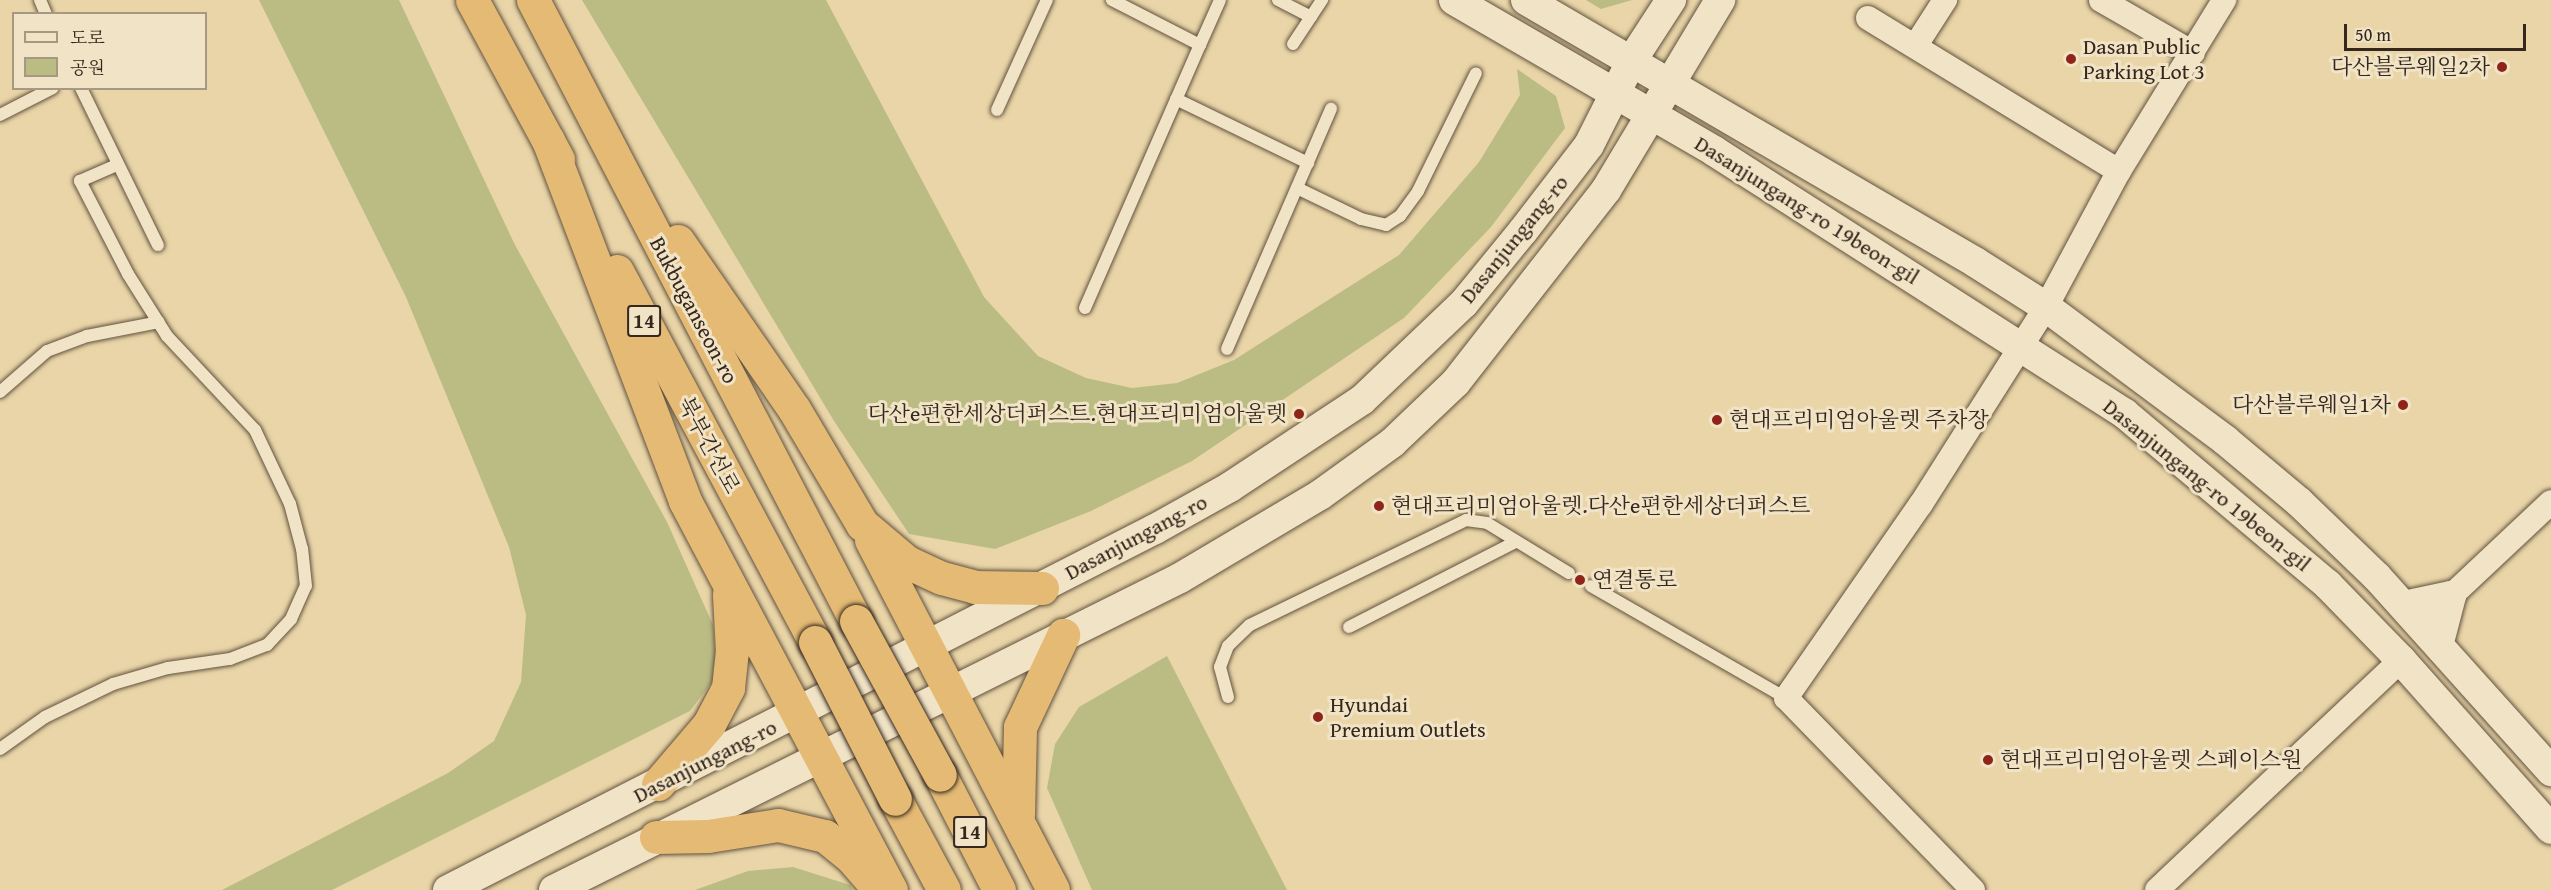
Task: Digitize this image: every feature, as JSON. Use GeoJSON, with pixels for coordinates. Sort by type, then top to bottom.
{"type":"FeatureCollection","features":[{"type":"Feature","properties":{"kind":"highway","name":"북부간선로"},"geometry":{"type":"LineString","coordinates":[[472,0],[815,642],[895,800],[945,890]]}},
{"type":"Feature","properties":{"kind":"highway","name":"Bukbuganseon-ro"},"geometry":{"type":"LineString","coordinates":[[533,0],[856,621],[940,775],[999,890]]}},
{"type":"Feature","properties":{"kind":"highway"},"geometry":{"type":"LineString","coordinates":[[600,129],[794,409],[862,524],[929,646],[1053,890]]}},
{"type":"Feature","properties":{"kind":"highway"},"geometry":{"type":"LineString","coordinates":[[548,140],[685,501],[817,756],[891,890]]}},
{"type":"Feature","properties":{"kind":"highway"},"geometry":{"type":"LineString","coordinates":[[862,524],[907,562],[942,578],[975,587],[1042,588]]}},
{"type":"Feature","properties":{"kind":"highway"},"geometry":{"type":"LineString","coordinates":[[658,784],[709,724],[728,688],[732,652],[728,583]]}},
{"type":"Feature","properties":{"kind":"highway"},"geometry":{"type":"LineString","coordinates":[[1018,823],[1020,727],[1063,635]]}},
{"type":"Feature","properties":{"kind":"highway"},"geometry":{"type":"LineString","coordinates":[[656,837],[708,836],[777,825],[825,836],[850,856],[880,890]]}},
{"type":"Feature","properties":{"kind":"street","name":"Dasanjungang-ro 19beon-gil"},"geometry":{"type":"LineString","coordinates":[[1454,0],[1652,114],[2125,414],[2183,459],[2328,585],[2401,660],[2551,829]]}},
{"type":"Feature","properties":{"kind":"street","name":"Dasanjungang-ro 19beon-gil"},"geometry":{"type":"LineString","coordinates":[[1526,0],[1632,60],[2046,307],[2225,440],[2299,502],[2404,606],[2439,642],[2551,771]]}},
{"type":"Feature","properties":{"kind":"street","name":"Dasanjungang-ro"},"geometry":{"type":"LineString","coordinates":[[448,890],[1042,588],[1230,487],[1362,400],[1442,326],[1494,267],[1588,145],[1632,60],[1671,0]]}},
{"type":"Feature","properties":{"kind":"street","name":"Dasanjungang-ro"},"geometry":{"type":"LineString","coordinates":[[554,890],[817,756],[1063,635],[1249,539],[1320,495],[1392,443],[1455,382],[1606,190],[1720,0]]}},
{"type":"Feature","properties":{"kind":"street"},"geometry":{"type":"LineString","coordinates":[[1916,45],[1945,0]]}},
{"type":"Feature","properties":{"kind":"street"},"geometry":{"type":"LineString","coordinates":[[2101,0],[2193,53]]}},
{"type":"Feature","properties":{"kind":"street"},"geometry":{"type":"LineString","coordinates":[[1973,890],[1786,698],[1921,504],[2046,307],[2119,171],[2224,0]]}},
{"type":"Feature","properties":{"kind":"street"},"geometry":{"type":"LineString","coordinates":[[1868,18],[1916,45],[2119,171]]}},
{"type":"Feature","properties":{"kind":"street"},"geometry":{"type":"LineString","coordinates":[[2404,606],[2451,596],[2551,502]]}},
{"type":"Feature","properties":{"kind":"street"},"geometry":{"type":"LineString","coordinates":[[2439,642],[2451,596]]}},
{"type":"Feature","properties":{"kind":"street"},"geometry":{"type":"LineString","coordinates":[[2157,890],[2401,660]]}},
{"type":"Feature","properties":{"kind":"lane"},"geometry":{"type":"LineString","coordinates":[[997,110],[1047,0]]}},
{"type":"Feature","properties":{"kind":"lane"},"geometry":{"type":"LineString","coordinates":[[1112,0],[1200,45]]}},
{"type":"Feature","properties":{"kind":"lane"},"geometry":{"type":"LineString","coordinates":[[1085,308],[1220,0]]}},
{"type":"Feature","properties":{"kind":"lane"},"geometry":{"type":"LineString","coordinates":[[1278,0],[1311,16]]}},
{"type":"Feature","properties":{"kind":"lane"},"geometry":{"type":"LineString","coordinates":[[1293,44],[1322,0]]}},
{"type":"Feature","properties":{"kind":"lane"},"geometry":{"type":"LineString","coordinates":[[1298,188],[1361,219],[1386,225],[1400,216],[1418,190],[1476,73]]}},
{"type":"Feature","properties":{"kind":"lane"},"geometry":{"type":"LineString","coordinates":[[0,115],[49,90]]}},
{"type":"Feature","properties":{"kind":"lane"},"geometry":{"type":"LineString","coordinates":[[82,90],[158,245]]}},
{"type":"Feature","properties":{"kind":"lane"},"geometry":{"type":"LineString","coordinates":[[1176,99],[1308,163]]}},
{"type":"Feature","properties":{"kind":"lane"},"geometry":{"type":"LineString","coordinates":[[1227,349],[1331,109]]}},
{"type":"Feature","properties":{"kind":"lane"},"geometry":{"type":"LineString","coordinates":[[0,749],[45,717],[113,684],[168,668],[230,659],[267,645],[291,619],[306,586],[302,549],[290,504],[255,430],[167,336],[128,274],[81,181],[117,165]]}},
{"type":"Feature","properties":{"kind":"lane"},"geometry":{"type":"LineString","coordinates":[[0,392],[47,351],[87,336],[159,322]]}},
{"type":"Feature","properties":{"kind":"lane"},"geometry":{"type":"LineString","coordinates":[[1228,697],[1220,667],[1228,646],[1250,625],[1466,520],[1487,523],[1569,573]]}},
{"type":"Feature","properties":{"kind":"lane"},"geometry":{"type":"LineString","coordinates":[[1348,627],[1515,542]]}},
{"type":"Feature","properties":{"kind":"lane"},"geometry":{"type":"LineString","coordinates":[[1592,586],[1786,698]]}},
{"type":"Feature","properties":{"kind":"green space"},"geometry":{"type":"Polygon","coordinates":[[[259,0],[399,0],[514,243],[667,522],[713,625],[717,675],[690,711],[332,890],[222,890],[448,773],[494,741],[521,682],[526,615],[509,547],[406,297],[259,0]]]}},
{"type":"Feature","properties":{"kind":"green space"},"geometry":{"type":"Polygon","coordinates":[[[582,0],[826,0],[984,297],[1038,356],[1086,378],[1132,388],[1177,383],[1234,360],[1399,255],[1479,162],[1520,95],[1517,69],[1556,96],[1565,128],[1491,227],[1404,318],[1192,461],[1091,511],[995,549],[909,534],[834,421],[582,0]]]}},
{"type":"Feature","properties":{"kind":"green space"},"geometry":{"type":"Polygon","coordinates":[[[1586,0],[1632,0],[1601,9],[1586,0]]]}},
{"type":"Feature","properties":{"kind":"green space"},"geometry":{"type":"Polygon","coordinates":[[[1167,656],[1287,890],[1092,890],[1047,788],[1055,744],[1079,707],[1167,656]]]}},
{"type":"Feature","properties":{"kind":"green space"},"geometry":{"type":"Polygon","coordinates":[[[793,867],[850,885],[853,890],[695,890],[748,871],[793,867]]]}},
{"type":"Feature","properties":{"kind":"place","name":"Dasan Public Parking Lot 3"},"geometry":{"type":"Point","coordinates":[2071,59]}},
{"type":"Feature","properties":{"kind":"place","name":"다산블루웨일2차"},"geometry":{"type":"Point","coordinates":[2502,67]}},
{"type":"Feature","properties":{"kind":"place","name":"다산블루웨일1차"},"geometry":{"type":"Point","coordinates":[2403,405]}},
{"type":"Feature","properties":{"kind":"place","name":"다산e편한세상더퍼스트.현대프리미엄아울렛"},"geometry":{"type":"Point","coordinates":[1299,414]}},
{"type":"Feature","properties":{"kind":"place","name":"현대프리미엄아울렛 주차장"},"geometry":{"type":"Point","coordinates":[1717,420]}},
{"type":"Feature","properties":{"kind":"place","name":"현대프리미엄아울렛.다산e편한세상더퍼스트"},"geometry":{"type":"Point","coordinates":[1379,506]}},
{"type":"Feature","properties":{"kind":"place","name":"연결통로"},"geometry":{"type":"Point","coordinates":[1580,580]}},
{"type":"Feature","properties":{"kind":"place","name":"Hyundai Premium Outlets"},"geometry":{"type":"Point","coordinates":[1318,717]}},
{"type":"Feature","properties":{"kind":"place","name":"현대프리미엄아울렛 스페이스원"},"geometry":{"type":"Point","coordinates":[1988,760]}}]}
